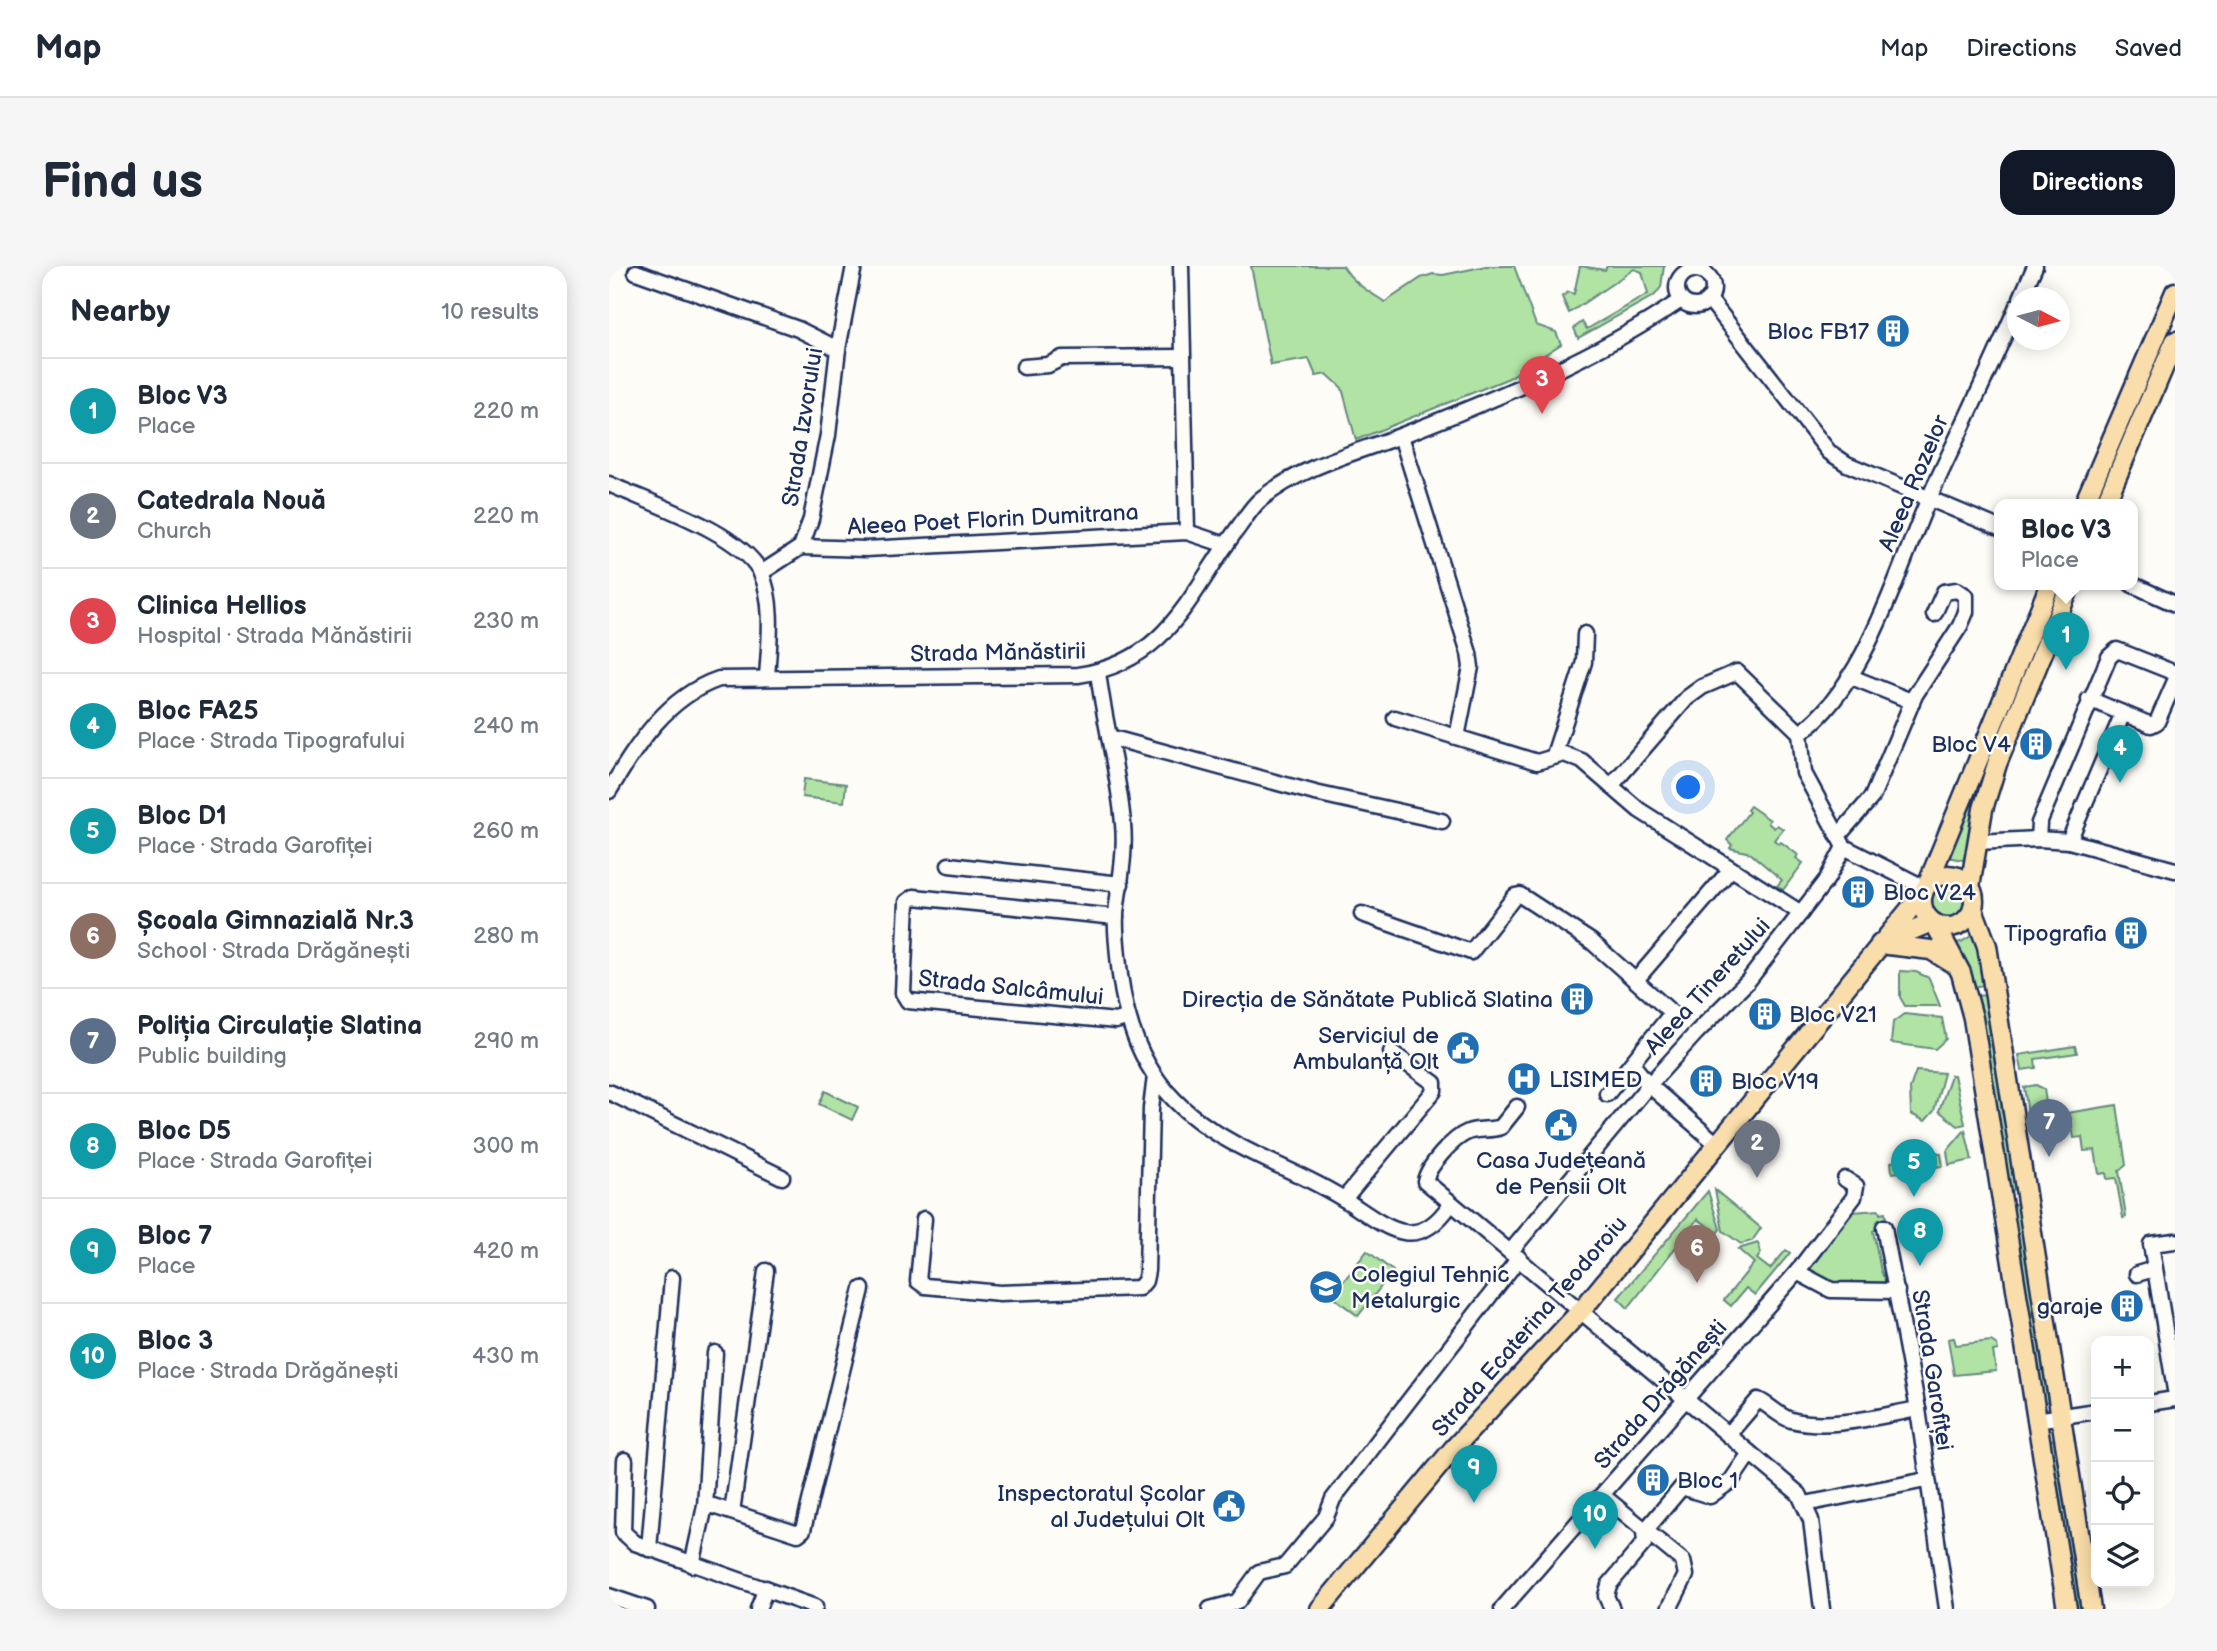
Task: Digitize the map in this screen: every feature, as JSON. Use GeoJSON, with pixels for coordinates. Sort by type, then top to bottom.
{"type":"FeatureCollection","features":[{"type":"Feature","properties":{"kind":"main road"},"geometry":{"type":"LineString","coordinates":[[2086,499],[2175,292]]}},
{"type":"Feature","properties":{"kind":"main road"},"geometry":{"type":"LineString","coordinates":[[2107,499],[2175,341]]}},
{"type":"Feature","properties":{"kind":"main road","name":"Strada Ecaterina Teodoroiu"},"geometry":{"type":"LineString","coordinates":[[1320,1609],[1453,1449],[1581,1311],[1925,888],[2048,590]]}},
{"type":"Feature","properties":{"kind":"main road"},"geometry":{"type":"LineString","coordinates":[[2069,590],[1997,764],[1983,809],[1971,887],[1973,909],[1987,946],[2091,1609]]}},
{"type":"Feature","properties":{"kind":"main road"},"geometry":{"type":"LineString","coordinates":[[1971,887],[1958,876],[1942,875],[1925,888],[1923,909],[1934,923],[1958,968],[1973,1018],[2067,1609]]}},
{"type":"Feature","properties":{"kind":"main road"},"geometry":{"type":"LineString","coordinates":[[1934,923],[1954,926],[1966,920],[1973,909]]}},
{"type":"Feature","properties":{"kind":"main road","name":"Strada Ecaterina Teodoroiu"},"geometry":{"type":"LineString","coordinates":[[1880,944],[1934,923]]}},
{"type":"Feature","properties":{"kind":"main road"},"geometry":{"type":"LineString","coordinates":[[1880,944],[1931,950],[1958,968]]}},
{"type":"Feature","properties":{"kind":"street","name":"Strada Izvorului"},"geometry":{"type":"LineString","coordinates":[[801,547],[819,490],[838,349],[853,266]]}},
{"type":"Feature","properties":{"kind":"street"},"geometry":{"type":"LineString","coordinates":[[1181,266],[1187,532],[1226,545]]}},
{"type":"Feature","properties":{"kind":"street"},"geometry":{"type":"LineString","coordinates":[[2026,287],[2035,266]]}},
{"type":"Feature","properties":{"kind":"street"},"geometry":{"type":"LineString","coordinates":[[1692,268],[1702,271],[1710,278],[1713,289],[1709,299],[1695,306],[1681,300],[1676,289],[1678,279],[1692,268]]}},
{"type":"Feature","properties":{"kind":"street"},"geometry":{"type":"LineString","coordinates":[[636,272],[798,328],[838,349]]}},
{"type":"Feature","properties":{"kind":"street"},"geometry":{"type":"LineString","coordinates":[[1709,299],[1829,452],[1847,464],[1994,526]]}},
{"type":"Feature","properties":{"kind":"street","name":"Strada Mănăstirii"},"geometry":{"type":"LineString","coordinates":[[609,791],[645,735],[684,697],[719,679],[1077,675],[1098,672],[1138,656],[1160,638],[1188,607],[1226,545],[1259,501],[1292,478],[1321,463],[1401,436],[1555,369],[1681,300]]}},
{"type":"Feature","properties":{"kind":"street","name":"Aleea Rozelor"},"geometry":{"type":"LineString","coordinates":[[1800,733],[1828,705],[1849,676],[1886,606],[1929,499],[2007,330]]}},
{"type":"Feature","properties":{"kind":"street"},"geometry":{"type":"LineString","coordinates":[[1024,367],[1048,365],[1062,358],[1182,357]]}},
{"type":"Feature","properties":{"kind":"street"},"geometry":{"type":"LineString","coordinates":[[1401,436],[1469,653],[1471,667],[1457,737]]}},
{"type":"Feature","properties":{"kind":"street"},"geometry":{"type":"LineString","coordinates":[[609,484],[736,543],[761,573],[767,592],[769,620],[767,677]]}},
{"type":"Feature","properties":{"kind":"street","name":"Aleea Poet Florin Dumitrana"},"geometry":{"type":"LineString","coordinates":[[801,547],[866,549],[1187,532]]}},
{"type":"Feature","properties":{"kind":"street"},"geometry":{"type":"LineString","coordinates":[[761,573],[801,547]]}},
{"type":"Feature","properties":{"kind":"street"},"geometry":{"type":"LineString","coordinates":[[2138,588],[2175,604]]}},
{"type":"Feature","properties":{"kind":"street"},"geometry":{"type":"LineString","coordinates":[[1841,841],[1871,797],[1911,701],[1960,626],[1968,604],[1966,596],[1957,590],[1944,592],[1934,614]]}},
{"type":"Feature","properties":{"kind":"street"},"geometry":{"type":"LineString","coordinates":[[1554,755],[1584,662],[1585,634]]}},
{"type":"Feature","properties":{"kind":"street"},"geometry":{"type":"LineString","coordinates":[[2038,839],[2039,823],[2089,699],[2102,669],[2117,650],[2175,673]]}},
{"type":"Feature","properties":{"kind":"street","name":"Strada Salcâmului"},"geometry":{"type":"LineString","coordinates":[[1098,672],[1123,824],[1121,884],[1116,917],[1126,1017],[1138,1048],[1156,1076],[1190,1115],[1230,1143],[1331,1189],[1384,1226],[1400,1233],[1426,1230],[1441,1218],[1450,1205]]}},
{"type":"Feature","properties":{"kind":"street"},"geometry":{"type":"LineString","coordinates":[[1611,786],[1687,698],[1702,687],[1737,673],[1800,733],[1804,773],[1841,841],[1925,888]]}},
{"type":"Feature","properties":{"kind":"street"},"geometry":{"type":"LineString","coordinates":[[1849,676],[1911,701]]}},
{"type":"Feature","properties":{"kind":"street"},"geometry":{"type":"LineString","coordinates":[[2089,699],[2151,724],[2157,722],[2175,681]]}},
{"type":"Feature","properties":{"kind":"street"},"geometry":{"type":"LineString","coordinates":[[2069,841],[2123,713]]}},
{"type":"Feature","properties":{"kind":"street"},"geometry":{"type":"LineString","coordinates":[[1395,718],[1537,762],[1564,754],[1582,761],[1639,810],[1801,913]]}},
{"type":"Feature","properties":{"kind":"street"},"geometry":{"type":"LineString","coordinates":[[1109,737],[1315,793],[1442,821]]}},
{"type":"Feature","properties":{"kind":"street"},"geometry":{"type":"LineString","coordinates":[[1977,842],[2038,839],[2069,841],[2175,870]]}},
{"type":"Feature","properties":{"kind":"street","name":"Aleea Tineretului"},"geometry":{"type":"LineString","coordinates":[[1515,1255],[1649,1085],[1696,1032],[1748,981],[1826,879],[1841,841]]}},
{"type":"Feature","properties":{"kind":"street"},"geometry":{"type":"LineString","coordinates":[[949,865],[1121,884]]}},
{"type":"Feature","properties":{"kind":"street"},"geometry":{"type":"LineString","coordinates":[[1636,980],[1731,869]]}},
{"type":"Feature","properties":{"kind":"street","name":"Aleea Tineretului"},"geometry":{"type":"LineString","coordinates":[[1362,914],[1471,952],[1515,896],[1520,895],[1592,942],[1672,1013],[1607,1094]]}},
{"type":"Feature","properties":{"kind":"street","name":"Strada Salcâmului"},"geometry":{"type":"LineString","coordinates":[[1116,917],[914,897],[907,902],[903,993],[908,1002],[944,1006],[1116,1021],[1126,1017]]}},
{"type":"Feature","properties":{"kind":"street"},"geometry":{"type":"LineString","coordinates":[[1343,1199],[1434,1091],[1434,1083],[1391,1052]]}},
{"type":"Feature","properties":{"kind":"street","name":"Aleea Tineretului"},"geometry":{"type":"LineString","coordinates":[[1632,1064],[1649,1085],[1718,1145]]}},
{"type":"Feature","properties":{"kind":"street"},"geometry":{"type":"LineString","coordinates":[[924,1219],[918,1281],[925,1286],[1000,1293],[1139,1288],[1145,1281],[1147,1270],[1150,1108],[1156,1076]]}},
{"type":"Feature","properties":{"kind":"street"},"geometry":{"type":"LineString","coordinates":[[609,1092],[782,1177]]}},
{"type":"Feature","properties":{"kind":"street"},"geometry":{"type":"LineString","coordinates":[[1517,1107],[1501,1127],[1470,1131],[1459,1136],[1430,1169],[1425,1181],[1450,1205],[1515,1255],[1799,1494],[1811,1520],[1822,1609]]}},
{"type":"Feature","properties":{"kind":"street","name":"Strada Drăgănești"},"geometry":{"type":"LineString","coordinates":[[1502,1609],[1797,1272],[1854,1197],[1856,1186],[1845,1179]]}},
{"type":"Feature","properties":{"kind":"street","name":"Strada Garofiței"},"geometry":{"type":"LineString","coordinates":[[1884,1227],[1918,1409],[1926,1480],[1947,1609]]}},
{"type":"Feature","properties":{"kind":"street"},"geometry":{"type":"LineString","coordinates":[[2175,1241],[2151,1244],[2175,1390]]}},
{"type":"Feature","properties":{"kind":"street","name":"Strada Ecaterina Teodoroiu"},"geometry":{"type":"LineString","coordinates":[[1210,1609],[1237,1602],[1259,1572],[1285,1566],[1326,1517],[1333,1499],[1515,1255]]}},
{"type":"Feature","properties":{"kind":"street"},"geometry":{"type":"LineString","coordinates":[[2137,1274],[2154,1269]]}},
{"type":"Feature","properties":{"kind":"street"},"geometry":{"type":"LineString","coordinates":[[732,1512],[766,1271]]}},
{"type":"Feature","properties":{"kind":"street"},"geometry":{"type":"LineString","coordinates":[[1797,1272],[1831,1290],[1897,1291]]}},
{"type":"Feature","properties":{"kind":"street"},"geometry":{"type":"LineString","coordinates":[[649,1549],[672,1278]]}},
{"type":"Feature","properties":{"kind":"street"},"geometry":{"type":"LineString","coordinates":[[705,1506],[713,1506],[797,1534],[803,1530],[862,1289]]}},
{"type":"Feature","properties":{"kind":"street"},"geometry":{"type":"LineString","coordinates":[[692,1565],[705,1506],[715,1353]]}},
{"type":"Feature","properties":{"kind":"street"},"geometry":{"type":"LineString","coordinates":[[2154,1402],[2175,1399]]}},
{"type":"Feature","properties":{"kind":"street"},"geometry":{"type":"LineString","coordinates":[[1728,1435],[1758,1400],[1789,1419],[1806,1421],[1841,1422],[1918,1409]]}},
{"type":"Feature","properties":{"kind":"street"},"geometry":{"type":"LineString","coordinates":[[2036,1420],[2091,1412]]}},
{"type":"Feature","properties":{"kind":"street"},"geometry":{"type":"LineString","coordinates":[[1612,1609],[1606,1596],[1609,1585],[1645,1542],[1644,1532],[1682,1487],[1710,1496],[1731,1481],[1750,1453]]}},
{"type":"Feature","properties":{"kind":"street"},"geometry":{"type":"LineString","coordinates":[[625,1460],[622,1532],[635,1543],[815,1606]]}},
{"type":"Feature","properties":{"kind":"street","name":"Strada Garofiței"},"geometry":{"type":"LineString","coordinates":[[1805,1504],[1926,1480]]}},
{"type":"Feature","properties":{"kind":"street"},"geometry":{"type":"LineString","coordinates":[[1602,1495],[1644,1532],[1683,1561],[1686,1576],[1669,1609]]}},
{"type":"Feature","properties":{"kind":"street"},"geometry":{"type":"LineString","coordinates":[[758,1609],[767,1588]]}},
{"type":"Feature","properties":{"kind":"street"},"geometry":{"type":"LineString","coordinates":[[609,1596],[647,1609]]}},
{"type":"Feature","properties":{"kind":"green space"},"geometry":{"type":"Polygon","coordinates":[[[1251,266],[1343,266],[1356,282],[1385,302],[1421,278],[1433,274],[1443,275],[1486,266],[1514,266],[1536,325],[1556,332],[1561,344],[1509,378],[1356,440],[1342,388],[1327,374],[1316,376],[1309,359],[1271,365],[1251,266]]]}},
{"type":"Feature","properties":{"kind":"green space"},"geometry":{"type":"Polygon","coordinates":[[[1580,266],[1605,270],[1607,266],[1664,266],[1661,287],[1655,295],[1578,338],[1574,328],[1582,322],[1587,329],[1648,294],[1642,272],[1634,269],[1569,313],[1562,297],[1568,292],[1574,294],[1580,266]]]}},
{"type":"Feature","properties":{"kind":"green space"},"geometry":{"type":"Polygon","coordinates":[[[804,779],[846,784],[844,802],[802,797],[804,779]]]}},
{"type":"Feature","properties":{"kind":"green space"},"geometry":{"type":"Polygon","coordinates":[[[1964,802],[1981,807],[1970,866],[1963,860],[1947,857],[1964,802]]]}},
{"type":"Feature","properties":{"kind":"green space"},"geometry":{"type":"Polygon","coordinates":[[[1750,806],[1770,820],[1768,823],[1774,828],[1777,825],[1783,829],[1774,840],[1798,855],[1796,858],[1803,863],[1783,890],[1777,886],[1782,880],[1750,853],[1730,848],[1732,845],[1727,840],[1749,812],[1747,810],[1750,806]]]}},
{"type":"Feature","properties":{"kind":"green space"},"geometry":{"type":"Polygon","coordinates":[[[1948,881],[1956,882],[1962,887],[1967,893],[1967,909],[1962,915],[1956,920],[1948,921],[1940,920],[1934,915],[1929,909],[1928,901],[1929,893],[1934,887],[1940,882],[1948,881]]]}},
{"type":"Feature","properties":{"kind":"green space"},"geometry":{"type":"Polygon","coordinates":[[[1978,932],[1986,985],[1970,987],[1950,944],[1961,942],[1978,932]]]}},
{"type":"Feature","properties":{"kind":"green space"},"geometry":{"type":"Polygon","coordinates":[[[1900,971],[1916,972],[1929,978],[1940,1006],[1905,1006],[1900,997],[1900,971]]]}},
{"type":"Feature","properties":{"kind":"green space"},"geometry":{"type":"Polygon","coordinates":[[[1989,995],[2019,1189],[2009,1190],[1973,996],[1989,995]]]}},
{"type":"Feature","properties":{"kind":"green space"},"geometry":{"type":"Polygon","coordinates":[[[1904,1014],[1942,1018],[1946,1039],[1935,1049],[1891,1043],[1893,1022],[1904,1014]]]}},
{"type":"Feature","properties":{"kind":"green space"},"geometry":{"type":"Polygon","coordinates":[[[2075,1046],[2077,1053],[2035,1059],[2036,1068],[2022,1070],[2019,1055],[2075,1046]]]}},
{"type":"Feature","properties":{"kind":"green space"},"geometry":{"type":"Polygon","coordinates":[[[1916,1071],[1944,1073],[1934,1111],[1925,1121],[1911,1114],[1910,1088],[1916,1071]]]}},
{"type":"Feature","properties":{"kind":"green space"},"geometry":{"type":"Polygon","coordinates":[[[1951,1075],[1954,1075],[1965,1124],[1958,1126],[1939,1111],[1951,1075]]]}},
{"type":"Feature","properties":{"kind":"green space"},"geometry":{"type":"Polygon","coordinates":[[[2036,1085],[2044,1089],[2048,1116],[2117,1105],[2126,1165],[2119,1171],[2126,1217],[2123,1218],[2116,1178],[2107,1179],[2106,1173],[2099,1174],[2095,1150],[2084,1151],[2082,1137],[2074,1138],[2070,1115],[2029,1121],[2024,1087],[2036,1085]]]}},
{"type":"Feature","properties":{"kind":"green space"},"geometry":{"type":"Polygon","coordinates":[[[825,1091],[858,1107],[852,1120],[819,1104],[825,1091]]]}},
{"type":"Feature","properties":{"kind":"green space"},"geometry":{"type":"Polygon","coordinates":[[[1965,1130],[1972,1160],[1949,1165],[1947,1151],[1965,1130]]]}},
{"type":"Feature","properties":{"kind":"green space"},"geometry":{"type":"Polygon","coordinates":[[[1912,1141],[1941,1154],[1943,1166],[1892,1173],[1891,1162],[1915,1156],[1912,1141]]]}},
{"type":"Feature","properties":{"kind":"green space"},"geometry":{"type":"Polygon","coordinates":[[[1715,1190],[1761,1228],[1752,1241],[1741,1244],[1723,1231],[1715,1190]]]}},
{"type":"Feature","properties":{"kind":"green space"},"geometry":{"type":"Polygon","coordinates":[[[1708,1191],[1720,1229],[1717,1233],[1698,1219],[1628,1308],[1618,1298],[1708,1191]]]}},
{"type":"Feature","properties":{"kind":"green space"},"geometry":{"type":"Polygon","coordinates":[[[2020,1203],[2048,1402],[2036,1403],[2009,1205],[2020,1203]]]}},
{"type":"Feature","properties":{"kind":"green space"},"geometry":{"type":"Polygon","coordinates":[[[1879,1210],[1880,1214],[1885,1213],[1887,1223],[1873,1231],[1881,1271],[1886,1282],[1837,1289],[1806,1274],[1852,1212],[1879,1210]]]}},
{"type":"Feature","properties":{"kind":"green space"},"geometry":{"type":"Polygon","coordinates":[[[1758,1243],[1761,1253],[1757,1259],[1770,1269],[1786,1250],[1790,1253],[1755,1295],[1746,1288],[1731,1306],[1724,1300],[1754,1263],[1738,1249],[1758,1243]]]}},
{"type":"Feature","properties":{"kind":"green space"},"geometry":{"type":"Polygon","coordinates":[[[1367,1251],[1393,1271],[1358,1316],[1332,1296],[1367,1251]]]}},
{"type":"Feature","properties":{"kind":"green space"},"geometry":{"type":"Polygon","coordinates":[[[1954,1338],[1956,1345],[1991,1341],[1997,1345],[1998,1350],[1993,1351],[1996,1371],[1954,1375],[1948,1339],[1954,1338]]]}},
{"type":"Feature","properties":{"kind":"green space"},"geometry":{"type":"Polygon","coordinates":[[[2057,1439],[2084,1609],[2071,1609],[2045,1441],[2057,1439]]]}},
{"type":"Feature","properties":{"kind":"place","name":"Bloc FB17"},"geometry":{"type":"Point","coordinates":[1893,331]}},
{"type":"Feature","properties":{"kind":"place","name":"Clinica Hellios"},"geometry":{"type":"Point","coordinates":[1542,414]}},
{"type":"Feature","properties":{"kind":"place","name":"Bloc V3"},"geometry":{"type":"Point","coordinates":[2066,670]}},
{"type":"Feature","properties":{"kind":"place","name":"Bloc V4"},"geometry":{"type":"Point","coordinates":[2036,744]}},
{"type":"Feature","properties":{"kind":"place","name":"Bloc FA25"},"geometry":{"type":"Point","coordinates":[2120,783]}},
{"type":"Feature","properties":{"kind":"place","name":"Bloc V24"},"geometry":{"type":"Point","coordinates":[1858,892]}},
{"type":"Feature","properties":{"kind":"place","name":"Tipografia"},"geometry":{"type":"Point","coordinates":[2131,933]}},
{"type":"Feature","properties":{"kind":"place","name":"Direcția de Sănătate Publică Slatina"},"geometry":{"type":"Point","coordinates":[1577,999]}},
{"type":"Feature","properties":{"kind":"place","name":"Bloc V21"},"geometry":{"type":"Point","coordinates":[1765,1014]}},
{"type":"Feature","properties":{"kind":"place","name":"Serviciul de Ambulanță Olt"},"geometry":{"type":"Point","coordinates":[1463,1048]}},
{"type":"Feature","properties":{"kind":"place","name":"LISIMED"},"geometry":{"type":"Point","coordinates":[1524,1079]}},
{"type":"Feature","properties":{"kind":"place","name":"Bloc V19"},"geometry":{"type":"Point","coordinates":[1706,1081]}},
{"type":"Feature","properties":{"kind":"place","name":"Casa Județeană de Pensii Olt"},"geometry":{"type":"Point","coordinates":[1561,1125]}},
{"type":"Feature","properties":{"kind":"place","name":"Poliția Circulație Slatina"},"geometry":{"type":"Point","coordinates":[2049,1157]}},
{"type":"Feature","properties":{"kind":"place","name":"Catedrala Nouă"},"geometry":{"type":"Point","coordinates":[1757,1178]}},
{"type":"Feature","properties":{"kind":"place","name":"Bloc D1"},"geometry":{"type":"Point","coordinates":[1914,1197]}},
{"type":"Feature","properties":{"kind":"place","name":"Bloc D5"},"geometry":{"type":"Point","coordinates":[1920,1266]}},
{"type":"Feature","properties":{"kind":"place","name":"Școala Gimnazială Nr.3"},"geometry":{"type":"Point","coordinates":[1697,1283]}},
{"type":"Feature","properties":{"kind":"place","name":"Colegiul Tehnic Metalurgic"},"geometry":{"type":"Point","coordinates":[1326,1287]}},
{"type":"Feature","properties":{"kind":"place","name":"garaje"},"geometry":{"type":"Point","coordinates":[2127,1306]}},
{"type":"Feature","properties":{"kind":"place","name":"Bloc 1"},"geometry":{"type":"Point","coordinates":[1653,1480]}},
{"type":"Feature","properties":{"kind":"place","name":"Bloc 7"},"geometry":{"type":"Point","coordinates":[1474,1503]}},
{"type":"Feature","properties":{"kind":"place","name":"Inspectoratul Școlar al Județului Olt"},"geometry":{"type":"Point","coordinates":[1229,1506]}},
{"type":"Feature","properties":{"kind":"place","name":"Bloc 3"},"geometry":{"type":"Point","coordinates":[1595,1549]}}]}
